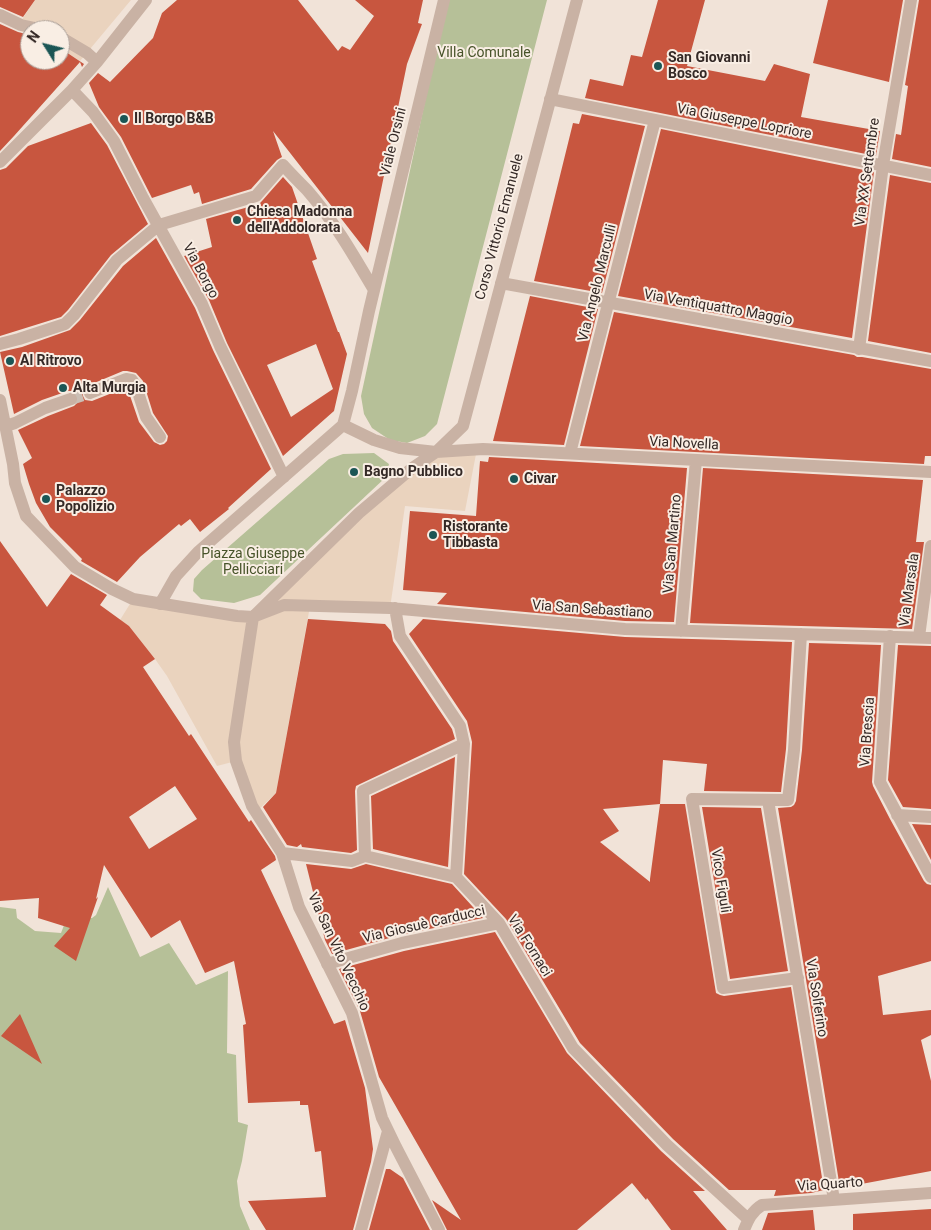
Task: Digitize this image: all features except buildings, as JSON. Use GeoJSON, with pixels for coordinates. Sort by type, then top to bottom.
{"type":"FeatureCollection","features":[{"type":"Feature","properties":{"kind":"street"},"geometry":{"type":"LineString","coordinates":[[0,162],[72,90],[97,62],[146,0]]}},
{"type":"Feature","properties":{"kind":"street","name":"Viale Orsini"},"geometry":{"type":"LineString","coordinates":[[343,425],[444,0]]}},
{"type":"Feature","properties":{"kind":"street","name":"Corso Vittorio Emanuele"},"geometry":{"type":"LineString","coordinates":[[436,452],[463,426],[577,0]]}},
{"type":"Feature","properties":{"kind":"street","name":"Via XX Settembre"},"geometry":{"type":"LineString","coordinates":[[859,349],[883,166],[911,0]]}},
{"type":"Feature","properties":{"kind":"street"},"geometry":{"type":"LineString","coordinates":[[0,15],[20,25]]}},
{"type":"Feature","properties":{"kind":"street"},"geometry":{"type":"LineString","coordinates":[[70,43],[87,53],[97,62]]}},
{"type":"Feature","properties":{"kind":"street","name":"Via Borgo"},"geometry":{"type":"LineString","coordinates":[[72,90],[93,112],[114,141],[143,198],[202,304],[220,346],[284,477]]}},
{"type":"Feature","properties":{"kind":"street","name":"Via Giuseppe Lopriore"},"geometry":{"type":"LineString","coordinates":[[550,99],[931,175]]}},
{"type":"Feature","properties":{"kind":"street","name":"Via Angelo Marculli"},"geometry":{"type":"LineString","coordinates":[[570,453],[655,120]]}},
{"type":"Feature","properties":{"kind":"street"},"geometry":{"type":"LineString","coordinates":[[0,344],[65,324],[117,260],[159,225],[256,196],[283,165],[324,212],[347,245],[374,290]]}},
{"type":"Feature","properties":{"kind":"street","name":"Via Ventiquattro Maggio"},"geometry":{"type":"LineString","coordinates":[[501,284],[931,362]]}},
{"type":"Feature","properties":{"kind":"street"},"geometry":{"type":"LineString","coordinates":[[90,393],[126,379],[132,380],[136,386],[146,417],[160,437]]}},
{"type":"Feature","properties":{"kind":"street"},"geometry":{"type":"LineString","coordinates":[[6,426],[45,408],[71,399]]}},
{"type":"Feature","properties":{"kind":"street"},"geometry":{"type":"LineString","coordinates":[[0,400],[15,483],[26,516],[75,567],[133,599],[237,616],[253,617],[359,513],[411,469],[436,452]]}},
{"type":"Feature","properties":{"kind":"street"},"geometry":{"type":"LineString","coordinates":[[160,604],[176,576],[198,552],[343,425]]}},
{"type":"Feature","properties":{"kind":"street","name":"Via Novella"},"geometry":{"type":"LineString","coordinates":[[343,425],[374,440],[400,448],[436,452],[483,449],[931,472]]}},
{"type":"Feature","properties":{"kind":"street","name":"Via San Martino"},"geometry":{"type":"LineString","coordinates":[[681,631],[696,460]]}},
{"type":"Feature","properties":{"kind":"street","name":"Via Marsala"},"geometry":{"type":"LineString","coordinates":[[925,638],[931,546]]}},
{"type":"Feature","properties":{"kind":"street","name":"Via San Sebastiano"},"geometry":{"type":"LineString","coordinates":[[253,617],[284,605],[395,608],[624,629],[925,638]]}},
{"type":"Feature","properties":{"kind":"street"},"geometry":{"type":"LineString","coordinates":[[282,853],[352,861],[365,856],[456,877],[464,744],[460,726],[400,636],[395,608]]}},
{"type":"Feature","properties":{"kind":"street","name":"Via San Vito Vecchio"},"geometry":{"type":"LineString","coordinates":[[253,617],[234,742],[236,761],[252,806],[282,853],[299,907],[352,1013],[382,1118],[439,1230]]}},
{"type":"Feature","properties":{"kind":"street","name":"Vico Figuli"},"geometry":{"type":"LineString","coordinates":[[798,978],[722,988],[692,798],[788,800],[794,750],[801,634]]}},
{"type":"Feature","properties":{"kind":"street","name":"Via Brescia"},"geometry":{"type":"LineString","coordinates":[[890,636],[880,782],[931,877]]}},
{"type":"Feature","properties":{"kind":"street"},"geometry":{"type":"LineString","coordinates":[[365,856],[363,791],[464,744]]}},
{"type":"Feature","properties":{"kind":"street","name":"Via Solferino"},"geometry":{"type":"LineString","coordinates":[[768,800],[834,1200]]}},
{"type":"Feature","properties":{"kind":"street"},"geometry":{"type":"LineString","coordinates":[[898,815],[931,817]]}},
{"type":"Feature","properties":{"kind":"street","name":"Via Fornaci"},"geometry":{"type":"LineString","coordinates":[[456,877],[499,923],[574,1048],[746,1225]]}},
{"type":"Feature","properties":{"kind":"street","name":"Via Giosuè Carducci"},"geometry":{"type":"LineString","coordinates":[[327,964],[402,943],[499,923]]}},
{"type":"Feature","properties":{"kind":"street"},"geometry":{"type":"LineString","coordinates":[[361,1230],[388,1131]]}},
{"type":"Feature","properties":{"kind":"street","name":"Via Quarto"},"geometry":{"type":"LineString","coordinates":[[746,1225],[755,1210],[762,1205],[931,1193]]}},
{"type":"Feature","properties":{"kind":"green space","name":"Villa Comunale"},"geometry":{"type":"Polygon","coordinates":[[[447,0],[547,0],[437,424],[425,436],[407,443],[390,440],[372,428],[364,414],[361,396],[447,0]]]}},
{"type":"Feature","properties":{"kind":"green space","name":"Piazza Giuseppe Pellicciari"},"geometry":{"type":"Polygon","coordinates":[[[374,453],[389,464],[385,478],[260,595],[234,603],[201,599],[193,591],[194,579],[202,570],[329,459],[343,454],[374,453]]]}},
{"type":"Feature","properties":{"kind":"green space"},"geometry":{"type":"Polygon","coordinates":[[[108,887],[140,957],[169,943],[196,985],[228,971],[227,1053],[236,1055],[238,1122],[248,1125],[237,1181],[240,1206],[250,1230],[0,1230],[0,907],[16,909],[17,918],[35,931],[61,933],[68,915],[92,918],[96,915],[108,887]]]}},
{"type":"Feature","properties":{"kind":"shaded area"},"geometry":{"type":"Polygon","coordinates":[[[35,0],[131,0],[80,61],[70,54],[70,20],[23,20],[35,0]]]}},
{"type":"Feature","properties":{"kind":"shaded area"},"geometry":{"type":"Polygon","coordinates":[[[477,449],[465,511],[405,506],[390,608],[310,606],[276,793],[256,812],[236,761],[217,766],[167,676],[129,626],[120,620],[133,599],[253,617],[359,513],[436,452],[477,449]]]}},
{"type":"Feature","properties":{"kind":"tunnel"},"geometry":{"type":"LineString","coordinates":[[71,399],[90,393]]}},
{"type":"Feature","properties":{"kind":"place","name":"San Giovanni Bosco"},"geometry":{"type":"Point","coordinates":[658,66]}},
{"type":"Feature","properties":{"kind":"place","name":"Il Borgo B&B"},"geometry":{"type":"Point","coordinates":[124,119]}},
{"type":"Feature","properties":{"kind":"place","name":"Chiesa Madonna dell'Addolorata"},"geometry":{"type":"Point","coordinates":[237,220]}},
{"type":"Feature","properties":{"kind":"place","name":"Al Ritrovo"},"geometry":{"type":"Point","coordinates":[10,361]}},
{"type":"Feature","properties":{"kind":"place","name":"Alta Murgia"},"geometry":{"type":"Point","coordinates":[63,388]}},
{"type":"Feature","properties":{"kind":"place","name":"Bagno Pubblico"},"geometry":{"type":"Point","coordinates":[354,472]}},
{"type":"Feature","properties":{"kind":"place","name":"Civar"},"geometry":{"type":"Point","coordinates":[514,479]}},
{"type":"Feature","properties":{"kind":"place","name":"Palazzo Popolizio"},"geometry":{"type":"Point","coordinates":[46,499]}},
{"type":"Feature","properties":{"kind":"place","name":"Ristorante Tibbasta"},"geometry":{"type":"Point","coordinates":[433,535]}}]}
